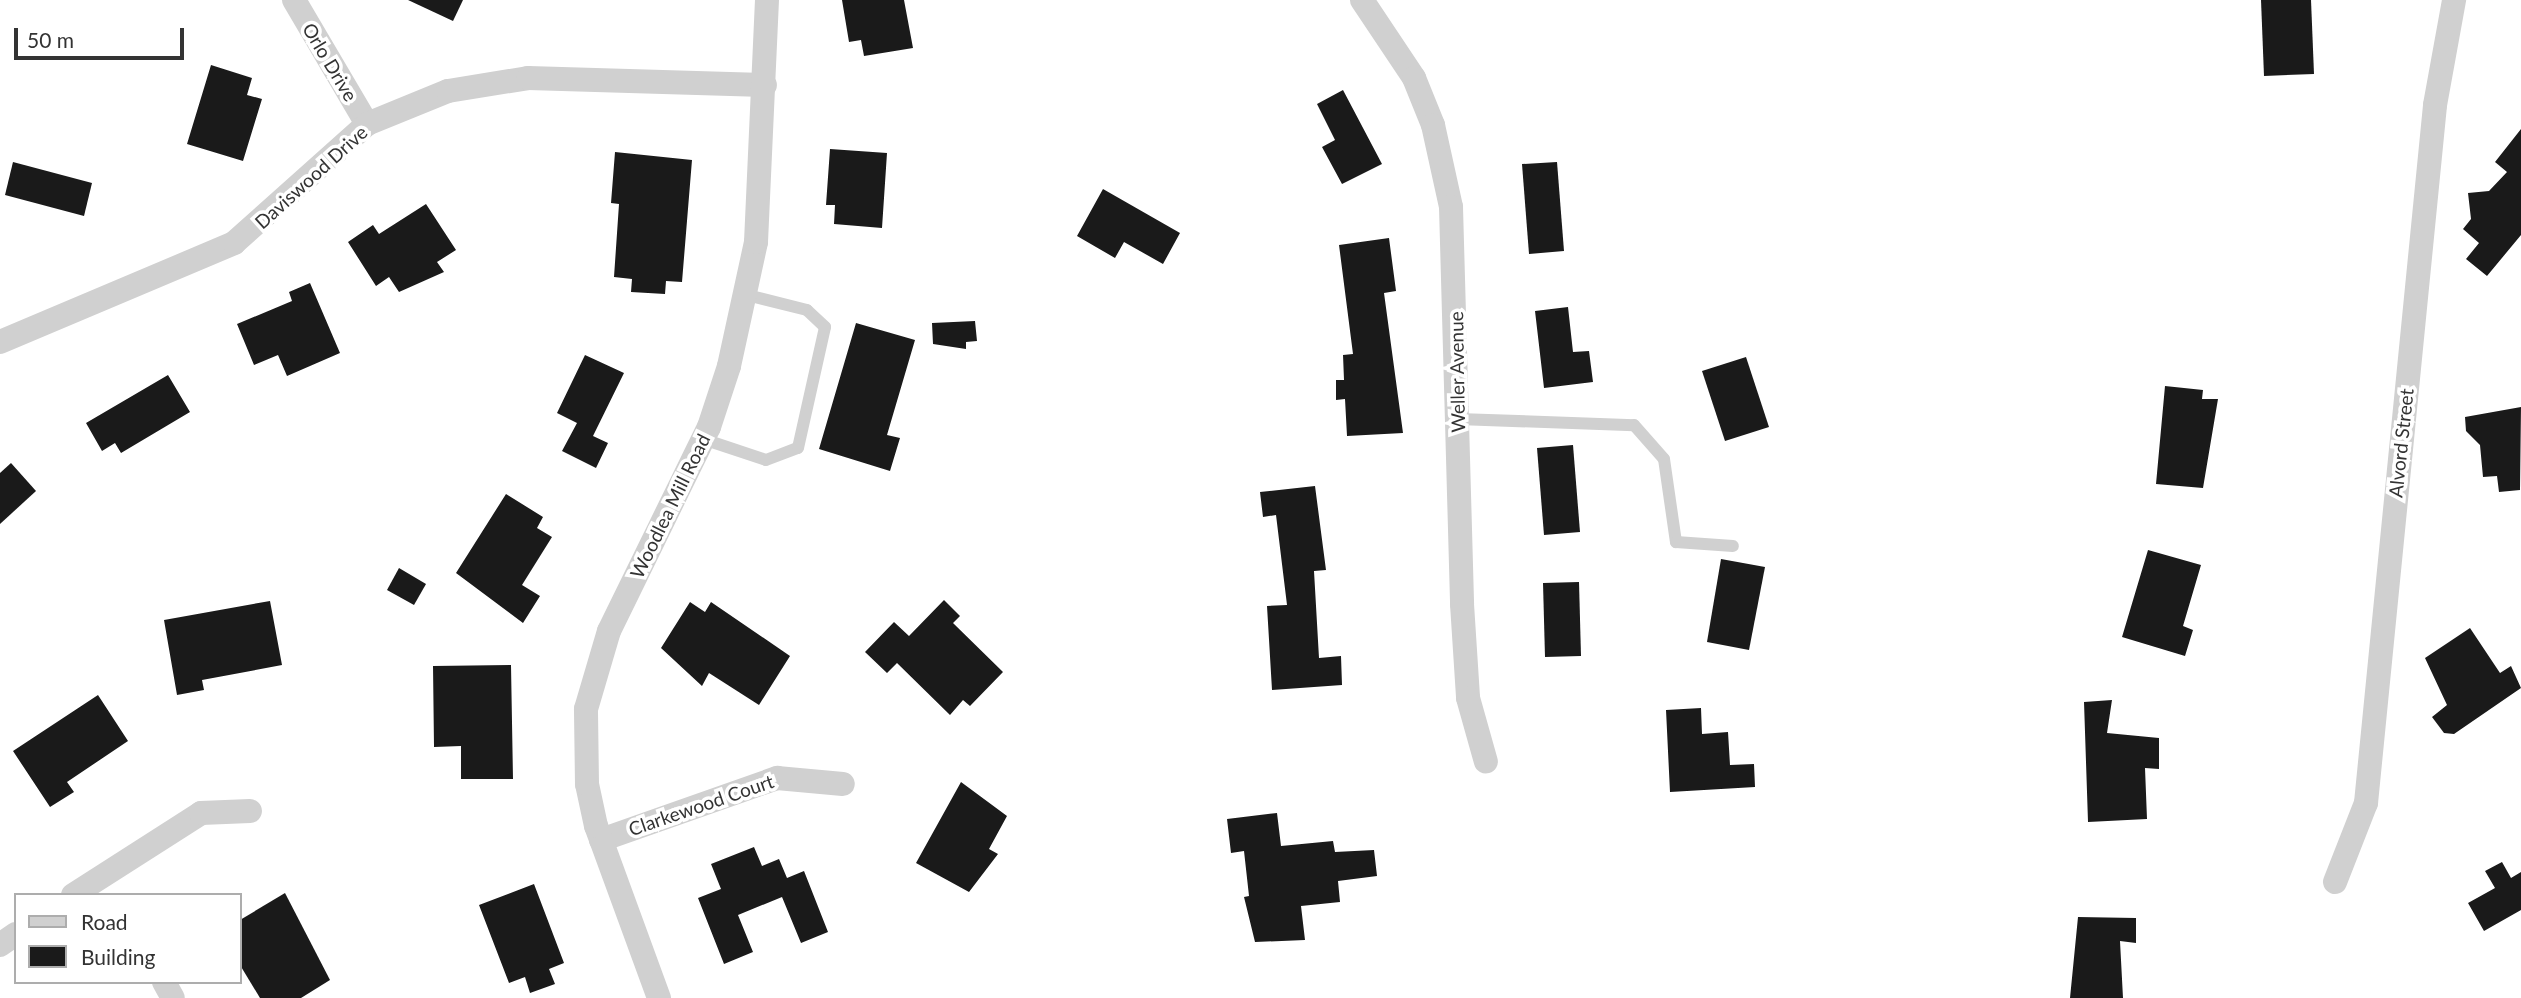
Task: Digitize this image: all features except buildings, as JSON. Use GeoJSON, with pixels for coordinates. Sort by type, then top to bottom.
{"type":"FeatureCollection","features":[{"type":"Feature","properties":{"kind":"street","name":"Orlo Drive"},"geometry":{"type":"LineString","coordinates":[[294,0],[367,124]]}},
{"type":"Feature","properties":{"kind":"street","name":"Woodlea Mill Road"},"geometry":{"type":"LineString","coordinates":[[659,998],[601,840],[584,748],[597,663],[703,439],[747,295],[765,85],[767,0]]}},
{"type":"Feature","properties":{"kind":"street","name":"Weller Avenue"},"geometry":{"type":"LineString","coordinates":[[1362,0],[1414,78],[1444,167],[1455,251],[1468,698],[1486,762]]}},
{"type":"Feature","properties":{"kind":"street","name":"Alvord Street"},"geometry":{"type":"LineString","coordinates":[[2335,882],[2366,803],[2435,105],[2454,0]]}},
{"type":"Feature","properties":{"kind":"street","name":"Daviswood Drive"},"geometry":{"type":"LineString","coordinates":[[0,342],[234,243],[367,124],[448,91],[501,81],[765,85]]}},
{"type":"Feature","properties":{"kind":"street","name":"Clarkewood Court"},"geometry":{"type":"LineString","coordinates":[[601,840],[777,778],[843,784]]}},
{"type":"Feature","properties":{"kind":"street"},"geometry":{"type":"LineString","coordinates":[[80,893],[103,886],[201,813],[250,811]]}},
{"type":"Feature","properties":{"kind":"lane"},"geometry":{"type":"LineString","coordinates":[[703,439],[766,460],[797,448],[825,327],[807,310],[747,295]]}},
{"type":"Feature","properties":{"kind":"lane"},"geometry":{"type":"LineString","coordinates":[[1458,419],[1634,425],[1650,435],[1664,459],[1675,542],[1733,546]]}}]}
